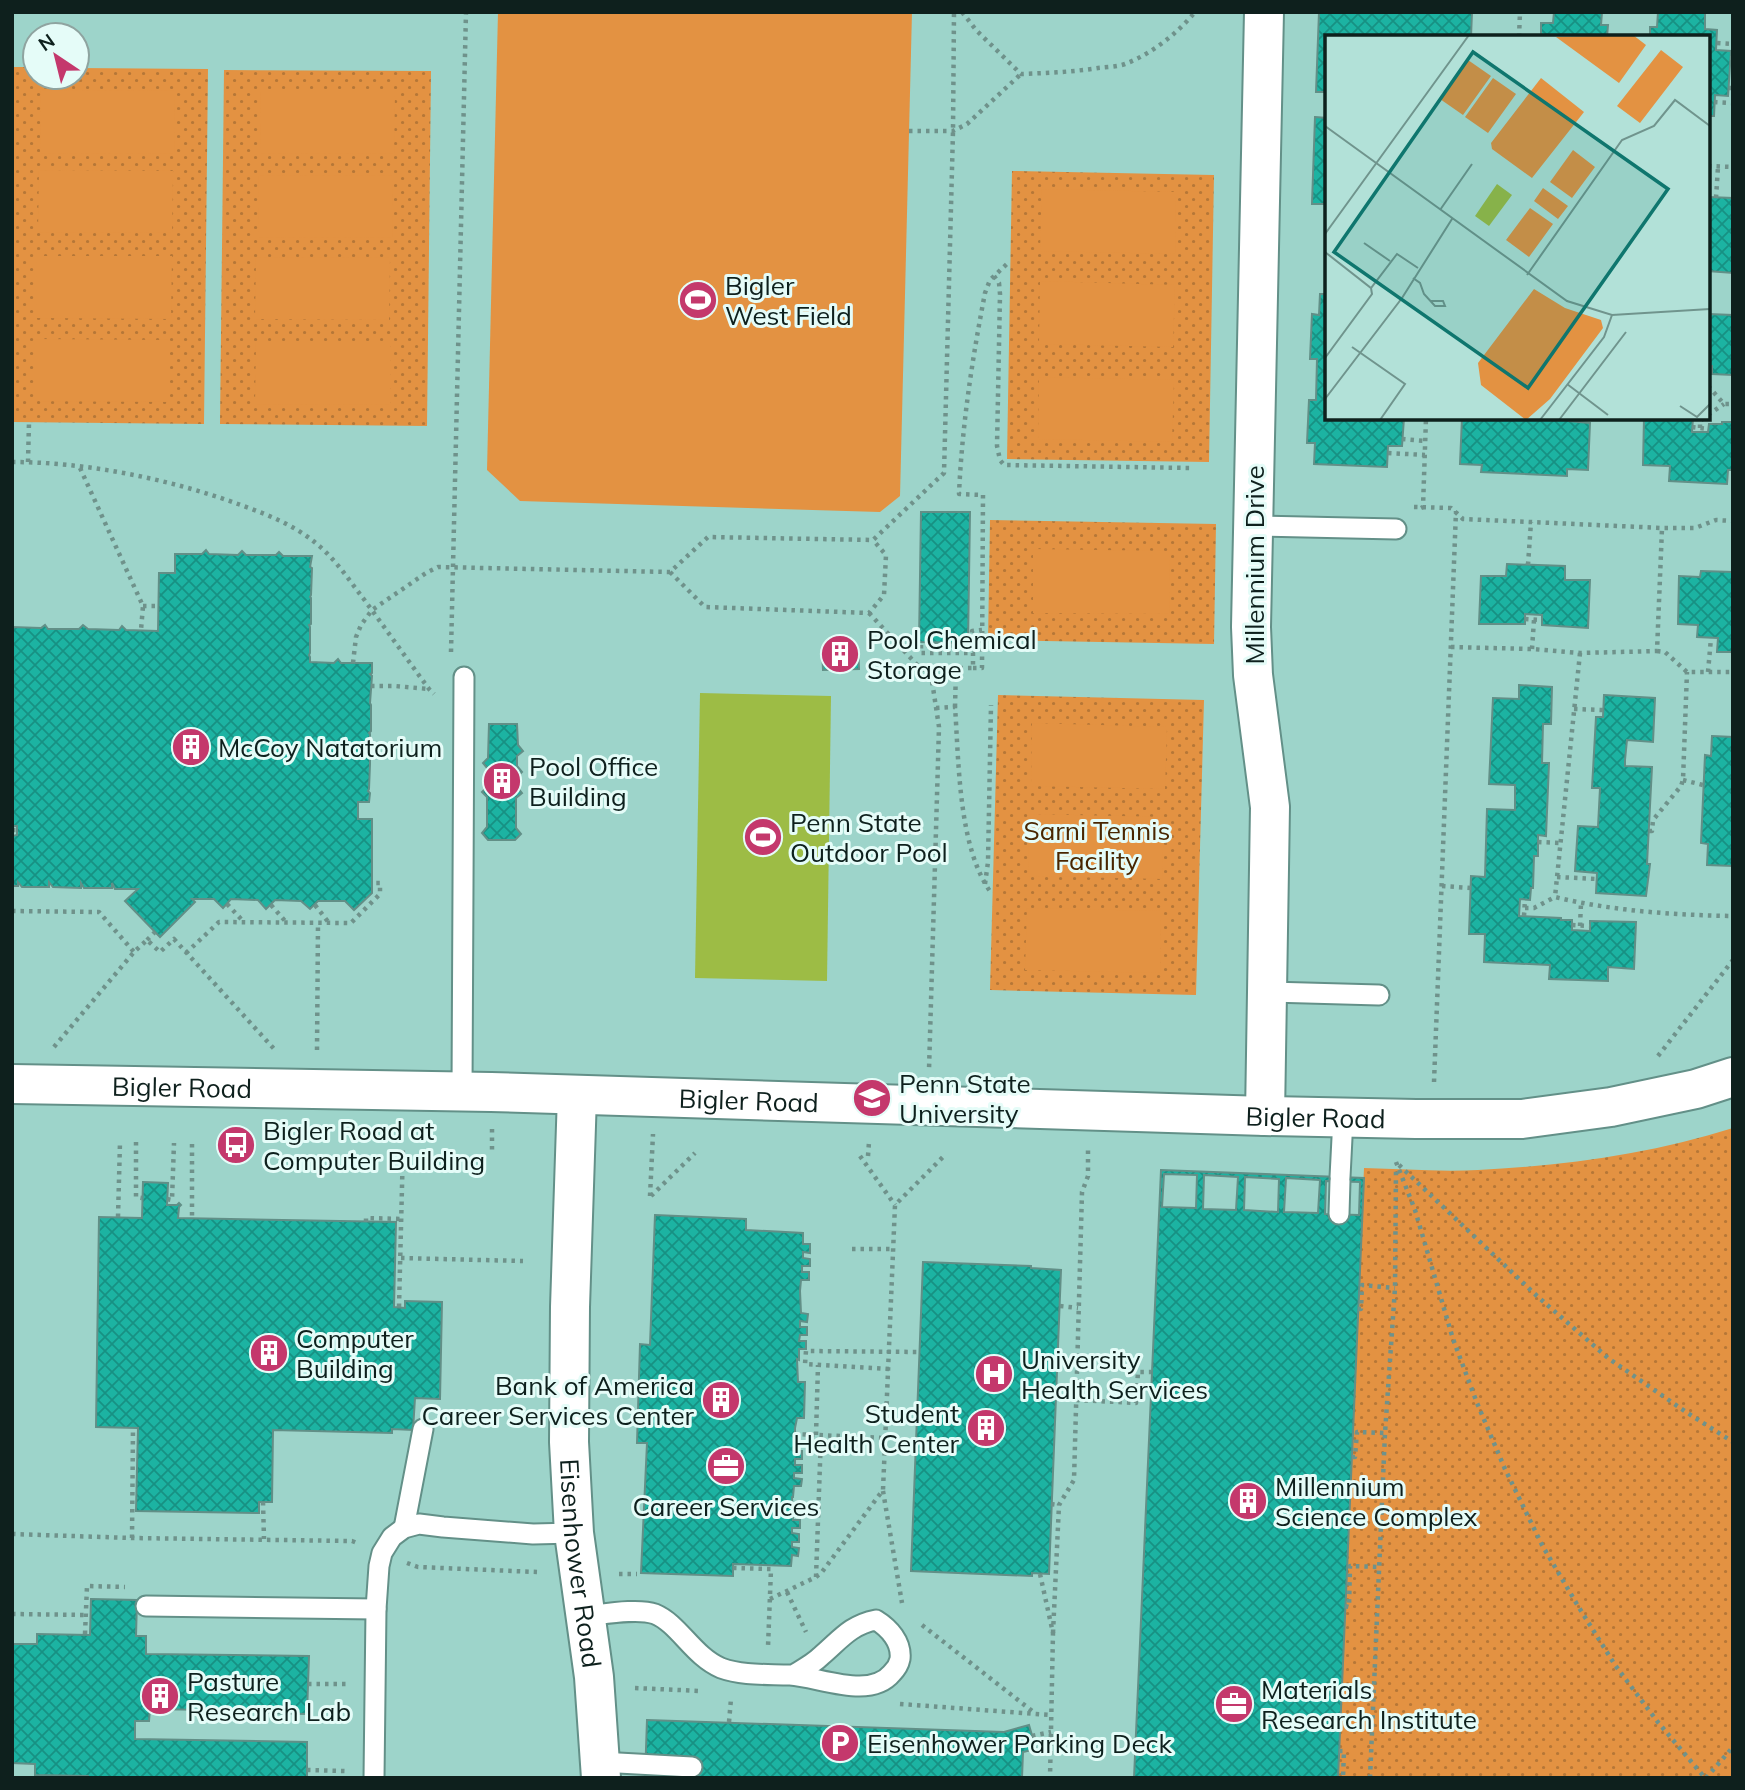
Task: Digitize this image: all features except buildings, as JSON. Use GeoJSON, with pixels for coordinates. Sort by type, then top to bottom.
{"type":"FeatureCollection","features":[{"type":"Feature","properties":{"kind":"street","name":"Millennium Drive"},"geometry":{"type":"LineString","coordinates":[[1264,12],[1251,627],[1253,675],[1270,807],[1265,1116]]}},
{"type":"Feature","properties":{"kind":"street","name":"Bigler Road"},"geometry":{"type":"LineString","coordinates":[[12,1084],[462,1092],[1343,1118],[1522,1119],[1611,1107],[1696,1089],[1733,1077]]}},
{"type":"Feature","properties":{"kind":"street","name":"Eisenhower Road"},"geometry":{"type":"LineString","coordinates":[[578,1095],[570,1319],[569,1443],[574,1533],[594,1678],[601,1770]]}},
{"type":"Feature","properties":{"kind":"lane"},"geometry":{"type":"LineString","coordinates":[[1253,526],[1396,529]]}},
{"type":"Feature","properties":{"kind":"lane"},"geometry":{"type":"LineString","coordinates":[[462,1092],[464,677]]}},
{"type":"Feature","properties":{"kind":"lane"},"geometry":{"type":"LineString","coordinates":[[1268,992],[1379,995]]}},
{"type":"Feature","properties":{"kind":"lane"},"geometry":{"type":"LineString","coordinates":[[1339,1214],[1343,1118]]}},
{"type":"Feature","properties":{"kind":"lane"},"geometry":{"type":"LineString","coordinates":[[404,1528],[422,1429]]}},
{"type":"Feature","properties":{"kind":"lane"},"geometry":{"type":"LineString","coordinates":[[374,1778],[379,1566],[382,1553],[392,1537],[404,1528],[419,1524],[533,1534],[574,1533]]}},
{"type":"Feature","properties":{"kind":"lane"},"geometry":{"type":"LineString","coordinates":[[146,1606],[376,1609]]}},
{"type":"Feature","properties":{"kind":"lane"},"geometry":{"type":"LineString","coordinates":[[586,1616],[653,1613],[666,1620],[693,1649],[720,1667],[737,1672],[793,1675],[838,1684],[872,1686],[886,1681],[900,1660],[899,1650],[887,1627],[876,1620],[863,1622],[849,1630],[820,1658],[793,1675]]}},
{"type":"Feature","properties":{"kind":"lane"},"geometry":{"type":"LineString","coordinates":[[601,1770],[692,1766]]}},
{"type":"Feature","properties":{"kind":"path"},"geometry":{"type":"LineString","coordinates":[[451,661],[466,12]]}},
{"type":"Feature","properties":{"kind":"path"},"geometry":{"type":"LineString","coordinates":[[670,572],[708,537],[873,540],[944,473],[954,131],[954,12]]}},
{"type":"Feature","properties":{"kind":"path"},"geometry":{"type":"LineString","coordinates":[[962,12],[976,30],[1021,74]]}},
{"type":"Feature","properties":{"kind":"path"},"geometry":{"type":"LineString","coordinates":[[909,131],[954,131],[967,124],[1021,74],[1073,72],[1122,65],[1156,47],[1195,12]]}},
{"type":"Feature","properties":{"kind":"path"},"geometry":{"type":"LineString","coordinates":[[1519,35],[1520,12]]}},
{"type":"Feature","properties":{"kind":"path"},"geometry":{"type":"LineString","coordinates":[[1717,43],[1733,44]]}},
{"type":"Feature","properties":{"kind":"path"},"geometry":{"type":"LineString","coordinates":[[1714,102],[1733,103]]}},
{"type":"Feature","properties":{"kind":"path"},"geometry":{"type":"LineString","coordinates":[[1710,166],[1733,167]]}},
{"type":"Feature","properties":{"kind":"path"},"geometry":{"type":"LineString","coordinates":[[1716,198],[1718,167]]}},
{"type":"Feature","properties":{"kind":"path"},"geometry":{"type":"LineString","coordinates":[[992,894],[985,885],[974,859],[967,828],[960,779],[956,706],[956,668],[982,668],[983,495],[959,494],[970,374],[985,293],[990,280],[1010,261]]}},
{"type":"Feature","properties":{"kind":"path"},"geometry":{"type":"LineString","coordinates":[[994,276],[999,283],[1000,294],[997,446],[1004,466],[1190,468]]}},
{"type":"Feature","properties":{"kind":"path"},"geometry":{"type":"LineString","coordinates":[[1710,388],[1724,404]]}},
{"type":"Feature","properties":{"kind":"path"},"geometry":{"type":"LineString","coordinates":[[1710,414],[1724,404],[1733,404]]}},
{"type":"Feature","properties":{"kind":"path"},"geometry":{"type":"LineString","coordinates":[[1396,529],[1423,507],[1426,420]]}},
{"type":"Feature","properties":{"kind":"path"},"geometry":{"type":"LineString","coordinates":[[1700,428],[1702,420]]}},
{"type":"Feature","properties":{"kind":"path"},"geometry":{"type":"LineString","coordinates":[[29,422],[29,462]]}},
{"type":"Feature","properties":{"kind":"path"},"geometry":{"type":"LineString","coordinates":[[1692,427],[1708,429]]}},
{"type":"Feature","properties":{"kind":"path"},"geometry":{"type":"LineString","coordinates":[[1402,439],[1425,441]]}},
{"type":"Feature","properties":{"kind":"path"},"geometry":{"type":"LineString","coordinates":[[1388,453],[1425,455]]}},
{"type":"Feature","properties":{"kind":"path"},"geometry":{"type":"LineString","coordinates":[[12,462],[80,467],[156,480],[212,494],[270,515],[298,530],[340,567],[429,690],[465,723]]}},
{"type":"Feature","properties":{"kind":"path"},"geometry":{"type":"LineString","coordinates":[[80,467],[144,606],[141,630]]}},
{"type":"Feature","properties":{"kind":"path"},"geometry":{"type":"LineString","coordinates":[[1435,1061],[1454,510],[1463,519],[1661,528],[1695,528],[1716,520],[1733,521]]}},
{"type":"Feature","properties":{"kind":"path"},"geometry":{"type":"LineString","coordinates":[[1528,565],[1531,522]]}},
{"type":"Feature","properties":{"kind":"path"},"geometry":{"type":"LineString","coordinates":[[1657,651],[1661,528]]}},
{"type":"Feature","properties":{"kind":"path"},"geometry":{"type":"LineString","coordinates":[[869,613],[884,595],[885,582],[886,555],[873,540]]}},
{"type":"Feature","properties":{"kind":"path"},"geometry":{"type":"LineString","coordinates":[[353,663],[356,637],[372,611],[438,567],[670,572],[705,607],[869,613],[932,681],[939,727],[929,1075]]}},
{"type":"Feature","properties":{"kind":"path"},"geometry":{"type":"LineString","coordinates":[[144,606],[158,606]]}},
{"type":"Feature","properties":{"kind":"path"},"geometry":{"type":"LineString","coordinates":[[1525,619],[1542,620]]}},
{"type":"Feature","properties":{"kind":"path"},"geometry":{"type":"LineString","coordinates":[[1532,649],[1534,620]]}},
{"type":"Feature","properties":{"kind":"path"},"geometry":{"type":"LineString","coordinates":[[973,668],[973,653],[921,653],[921,645],[972,646],[972,631],[982,630]]}},
{"type":"Feature","properties":{"kind":"path"},"geometry":{"type":"LineString","coordinates":[[1708,672],[1711,638]]}},
{"type":"Feature","properties":{"kind":"path"},"geometry":{"type":"LineString","coordinates":[[1451,646],[1580,653],[1657,651],[1665,652],[1687,672],[1733,673]]}},
{"type":"Feature","properties":{"kind":"path"},"geometry":{"type":"LineString","coordinates":[[1555,897],[1580,653]]}},
{"type":"Feature","properties":{"kind":"path"},"geometry":{"type":"LineString","coordinates":[[1648,831],[1652,831],[1653,820],[1683,780],[1687,672]]}},
{"type":"Feature","properties":{"kind":"path"},"geometry":{"type":"LineString","coordinates":[[371,686],[429,690]]}},
{"type":"Feature","properties":{"kind":"path"},"geometry":{"type":"LineString","coordinates":[[985,885],[988,862],[991,705]]}},
{"type":"Feature","properties":{"kind":"path"},"geometry":{"type":"LineString","coordinates":[[936,708],[956,706]]}},
{"type":"Feature","properties":{"kind":"path"},"geometry":{"type":"LineString","coordinates":[[1574,709],[1604,710]]}},
{"type":"Feature","properties":{"kind":"path"},"geometry":{"type":"LineString","coordinates":[[1683,780],[1703,785]]}},
{"type":"Feature","properties":{"kind":"path"},"geometry":{"type":"LineString","coordinates":[[1538,842],[1561,843]]}},
{"type":"Feature","properties":{"kind":"path"},"geometry":{"type":"LineString","coordinates":[[1557,877],[1597,879]]}},
{"type":"Feature","properties":{"kind":"path"},"geometry":{"type":"LineString","coordinates":[[186,953],[219,922],[351,923],[380,894],[380,883],[372,883]]}},
{"type":"Feature","properties":{"kind":"path"},"geometry":{"type":"LineString","coordinates":[[1442,886],[1471,888]]}},
{"type":"Feature","properties":{"kind":"path"},"geometry":{"type":"LineString","coordinates":[[1525,908],[1534,908],[1555,897],[1601,908],[1658,914],[1733,916]]}},
{"type":"Feature","properties":{"kind":"path"},"geometry":{"type":"LineString","coordinates":[[1524,916],[1525,899]]}},
{"type":"Feature","properties":{"kind":"path"},"geometry":{"type":"LineString","coordinates":[[1580,926],[1581,903]]}},
{"type":"Feature","properties":{"kind":"path"},"geometry":{"type":"LineString","coordinates":[[227,904],[243,922]]}},
{"type":"Feature","properties":{"kind":"path"},"geometry":{"type":"LineString","coordinates":[[271,905],[286,922]]}},
{"type":"Feature","properties":{"kind":"path"},"geometry":{"type":"LineString","coordinates":[[315,905],[329,923]]}},
{"type":"Feature","properties":{"kind":"path"},"geometry":{"type":"LineString","coordinates":[[359,905],[364,911]]}},
{"type":"Feature","properties":{"kind":"path"},"geometry":{"type":"LineString","coordinates":[[12,911],[99,912],[134,952]]}},
{"type":"Feature","properties":{"kind":"path"},"geometry":{"type":"LineString","coordinates":[[316,1058],[318,923]]}},
{"type":"Feature","properties":{"kind":"path"},"geometry":{"type":"LineString","coordinates":[[1572,925],[1590,926]]}},
{"type":"Feature","properties":{"kind":"path"},"geometry":{"type":"LineString","coordinates":[[54,1048],[134,952],[155,932]]}},
{"type":"Feature","properties":{"kind":"path"},"geometry":{"type":"LineString","coordinates":[[147,940],[160,952],[174,939],[282,1058]]}},
{"type":"Feature","properties":{"kind":"path"},"geometry":{"type":"LineString","coordinates":[[1656,1059],[1733,960]]}},
{"type":"Feature","properties":{"kind":"path"},"geometry":{"type":"LineString","coordinates":[[1050,1778],[1059,1506],[1074,1480],[1082,1192],[1088,1176],[1088,1135]]}},
{"type":"Feature","properties":{"kind":"path"},"geometry":{"type":"LineString","coordinates":[[118,1217],[120,1142]]}},
{"type":"Feature","properties":{"kind":"path"},"geometry":{"type":"LineString","coordinates":[[136,1142],[136,1198],[142,1198]]}},
{"type":"Feature","properties":{"kind":"path"},"geometry":{"type":"LineString","coordinates":[[167,1199],[172,1200],[173,1143]]}},
{"type":"Feature","properties":{"kind":"path"},"geometry":{"type":"LineString","coordinates":[[192,1144],[192,1218]]}},
{"type":"Feature","properties":{"kind":"path"},"geometry":{"type":"LineString","coordinates":[[399,1307],[403,1147]]}},
{"type":"Feature","properties":{"kind":"path"},"geometry":{"type":"LineString","coordinates":[[653,1152],[650,1196],[695,1153]]}},
{"type":"Feature","properties":{"kind":"path"},"geometry":{"type":"LineString","coordinates":[[860,1156],[895,1205],[883,1490],[902,1606]]}},
{"type":"Feature","properties":{"kind":"path"},"geometry":{"type":"LineString","coordinates":[[895,1205],[944,1156]]}},
{"type":"Feature","properties":{"kind":"path"},"geometry":{"type":"LineString","coordinates":[[1370,1778],[1385,1433],[1395,1288],[1396,1162]]}},
{"type":"Feature","properties":{"kind":"path"},"geometry":{"type":"LineString","coordinates":[[1396,1162],[1537,1296],[1608,1358],[1733,1442]]}},
{"type":"Feature","properties":{"kind":"path"},"geometry":{"type":"LineString","coordinates":[[1396,1162],[1416,1210],[1453,1339],[1477,1403],[1542,1545],[1615,1665],[1657,1721],[1706,1778],[1733,1747]]}},
{"type":"Feature","properties":{"kind":"path"},"geometry":{"type":"LineString","coordinates":[[366,1222],[366,1218],[402,1219]]}},
{"type":"Feature","properties":{"kind":"path"},"geometry":{"type":"LineString","coordinates":[[852,1249],[892,1249]]}},
{"type":"Feature","properties":{"kind":"path"},"geometry":{"type":"LineString","coordinates":[[401,1258],[523,1261]]}},
{"type":"Feature","properties":{"kind":"path"},"geometry":{"type":"LineString","coordinates":[[1358,1309],[1361,1309],[1362,1285],[1395,1288]]}},
{"type":"Feature","properties":{"kind":"path"},"geometry":{"type":"LineString","coordinates":[[1059,1306],[1079,1308]]}},
{"type":"Feature","properties":{"kind":"path"},"geometry":{"type":"LineString","coordinates":[[889,1369],[805,1364],[802,1355],[806,1351],[920,1352]]}},
{"type":"Feature","properties":{"kind":"path"},"geometry":{"type":"LineString","coordinates":[[816,1577],[818,1365]]}},
{"type":"Feature","properties":{"kind":"path"},"geometry":{"type":"LineString","coordinates":[[1076,1400],[1136,1403],[1138,1372],[1151,1372]]}},
{"type":"Feature","properties":{"kind":"path"},"geometry":{"type":"LineString","coordinates":[[132,1538],[135,1469],[133,1428]]}},
{"type":"Feature","properties":{"kind":"path"},"geometry":{"type":"LineString","coordinates":[[1352,1457],[1355,1457],[1357,1432],[1385,1433]]}},
{"type":"Feature","properties":{"kind":"path"},"geometry":{"type":"LineString","coordinates":[[794,1434],[885,1437]]}},
{"type":"Feature","properties":{"kind":"path"},"geometry":{"type":"LineString","coordinates":[[770,1599],[822,1572],[883,1490]]}},
{"type":"Feature","properties":{"kind":"path"},"geometry":{"type":"LineString","coordinates":[[263,1502],[264,1539]]}},
{"type":"Feature","properties":{"kind":"path"},"geometry":{"type":"LineString","coordinates":[[1051,1504],[1059,1506]]}},
{"type":"Feature","properties":{"kind":"path"},"geometry":{"type":"LineString","coordinates":[[12,1534],[352,1541],[361,1545]]}},
{"type":"Feature","properties":{"kind":"path"},"geometry":{"type":"LineString","coordinates":[[400,1560],[418,1567],[537,1572]]}},
{"type":"Feature","properties":{"kind":"path"},"geometry":{"type":"LineString","coordinates":[[733,1568],[742,1566],[771,1569],[768,1651]]}},
{"type":"Feature","properties":{"kind":"path"},"geometry":{"type":"LineString","coordinates":[[1345,1606],[1349,1607],[1350,1566],[1380,1567]]}},
{"type":"Feature","properties":{"kind":"path"},"geometry":{"type":"LineString","coordinates":[[1040,1574],[1053,1633]]}},
{"type":"Feature","properties":{"kind":"path"},"geometry":{"type":"LineString","coordinates":[[85,1634],[87,1586],[131,1587],[142,1591],[146,1606]]}},
{"type":"Feature","properties":{"kind":"path"},"geometry":{"type":"LineString","coordinates":[[787,1592],[795,1608]]}},
{"type":"Feature","properties":{"kind":"path"},"geometry":{"type":"LineString","coordinates":[[12,1614],[86,1615]]}},
{"type":"Feature","properties":{"kind":"path"},"geometry":{"type":"LineString","coordinates":[[916,1620],[1036,1714]]}},
{"type":"Feature","properties":{"kind":"path"},"geometry":{"type":"LineString","coordinates":[[308,1684],[319,1684]]}},
{"type":"Feature","properties":{"kind":"path"},"geometry":{"type":"LineString","coordinates":[[635,1688],[700,1690]]}},
{"type":"Feature","properties":{"kind":"path"},"geometry":{"type":"LineString","coordinates":[[729,1722],[732,1695]]}},
{"type":"Feature","properties":{"kind":"path"},"geometry":{"type":"LineString","coordinates":[[891,1703],[1051,1715]]}},
{"type":"Feature","properties":{"kind":"path"},"geometry":{"type":"LineString","coordinates":[[1032,1737],[1051,1732]]}},
{"type":"Feature","properties":{"kind":"path"},"geometry":{"type":"LineString","coordinates":[[1339,1751],[1344,1751],[1343,1778]]}},
{"type":"Feature","properties":{"kind":"path"},"geometry":{"type":"LineString","coordinates":[[307,1770],[318,1770]]}},
{"type":"Feature","properties":{"kind":"shaded area","name":"Penn State University"},"geometry":{"type":"Polygon","coordinates":[[[12,12],[1733,12],[1733,1778],[12,1778],[12,12]]]}},
{"type":"Feature","properties":{"kind":"shaded area","name":"Penn State Outdoor Pool"},"geometry":{"type":"Polygon","coordinates":[[[700,693],[831,696],[827,981],[695,978],[700,693]]]}},
{"type":"Feature","properties":{"kind":"green space","name":"Bigler West Field"},"geometry":{"type":"Polygon","coordinates":[[[498,12],[912,12],[900,496],[880,512],[520,501],[487,470],[498,12]]]}},
{"type":"Feature","properties":{"kind":"green space"},"geometry":{"type":"Polygon","coordinates":[[[12,67],[21,67],[21,91],[91,91],[91,68],[208,69],[204,424],[12,422],[12,67]]]}},
{"type":"Feature","properties":{"kind":"green space"},"geometry":{"type":"Polygon","coordinates":[[[224,70],[431,71],[427,426],[220,424],[224,70]]]}},
{"type":"Feature","properties":{"kind":"green space"},"geometry":{"type":"Polygon","coordinates":[[[41,91],[175,91],[174,154],[40,153],[41,91]]]}},
{"type":"Feature","properties":{"kind":"green space"},"geometry":{"type":"Polygon","coordinates":[[[261,91],[395,91],[394,154],[260,153],[261,91]]]}},
{"type":"Feature","properties":{"kind":"green space"},"geometry":{"type":"Polygon","coordinates":[[[39,170],[173,171],[172,233],[38,232],[39,170]]]}},
{"type":"Feature","properties":{"kind":"green space"},"geometry":{"type":"Polygon","coordinates":[[[1012,171],[1214,175],[1209,462],[1007,459],[1012,171]]]}},
{"type":"Feature","properties":{"kind":"green space"},"geometry":{"type":"Polygon","coordinates":[[[259,175],[393,176],[392,238],[258,237],[259,175]]]}},
{"type":"Feature","properties":{"kind":"green space"},"geometry":{"type":"Polygon","coordinates":[[[1042,189],[1176,192],[1175,254],[1040,251],[1042,189]]]}},
{"type":"Feature","properties":{"kind":"green space"},"geometry":{"type":"Polygon","coordinates":[[[37,256],[172,256],[171,319],[37,318],[37,256]]]}},
{"type":"Feature","properties":{"kind":"green space"},"geometry":{"type":"Polygon","coordinates":[[[256,257],[390,258],[389,320],[255,319],[256,257]]]}},
{"type":"Feature","properties":{"kind":"green space"},"geometry":{"type":"Polygon","coordinates":[[[1040,281],[1175,285],[1173,347],[1039,344],[1040,281]]]}},
{"type":"Feature","properties":{"kind":"green space"},"geometry":{"type":"Polygon","coordinates":[[[35,339],[169,340],[169,402],[35,401],[35,339]]]}},
{"type":"Feature","properties":{"kind":"green space"},"geometry":{"type":"Polygon","coordinates":[[[256,342],[390,342],[390,405],[255,404],[256,342]]]}},
{"type":"Feature","properties":{"kind":"green space"},"geometry":{"type":"Polygon","coordinates":[[[1039,377],[1174,380],[1172,442],[1038,439],[1039,377]]]}},
{"type":"Feature","properties":{"kind":"green space"},"geometry":{"type":"Polygon","coordinates":[[[990,520],[1216,524],[1214,644],[988,640],[990,520]]]}},
{"type":"Feature","properties":{"kind":"green space"},"geometry":{"type":"Polygon","coordinates":[[[1033,549],[1170,551],[1169,614],[1033,613],[1033,549]]]}},
{"type":"Feature","properties":{"kind":"green space","name":"Sarni Tennis Facility"},"geometry":{"type":"Polygon","coordinates":[[[998,695],[1204,700],[1196,995],[990,990],[998,695]]]}},
{"type":"Feature","properties":{"kind":"green space"},"geometry":{"type":"Polygon","coordinates":[[[1032,723],[1167,727],[1165,789],[1031,786],[1032,723]]]}},
{"type":"Feature","properties":{"kind":"green space"},"geometry":{"type":"Polygon","coordinates":[[[1030,814],[1164,817],[1162,879],[1028,876],[1030,814]]]}},
{"type":"Feature","properties":{"kind":"green space"},"geometry":{"type":"Polygon","coordinates":[[[1027,908],[1161,911],[1160,973],[1025,970],[1027,908]]]}},
{"type":"Feature","properties":{"kind":"green space"},"geometry":{"type":"Polygon","coordinates":[[[1733,1128],[1733,1778],[1338,1778],[1364,1168],[1464,1171],[1542,1165],[1639,1152],[1733,1128]]]}},
{"type":"Feature","properties":{"kind":"place","name":"Bigler West Field"},"geometry":{"type":"Point","coordinates":[698,300]}},
{"type":"Feature","properties":{"kind":"place","name":"Pool Chemical Storage"},"geometry":{"type":"Point","coordinates":[840,654]}},
{"type":"Feature","properties":{"kind":"place","name":"McCoy Natatorium"},"geometry":{"type":"Point","coordinates":[191,747]}},
{"type":"Feature","properties":{"kind":"place","name":"Pool Office Building"},"geometry":{"type":"Point","coordinates":[502,781]}},
{"type":"Feature","properties":{"kind":"place","name":"Penn State Outdoor Pool"},"geometry":{"type":"Point","coordinates":[763,837]}},
{"type":"Feature","properties":{"kind":"place","name":"Penn State University"},"geometry":{"type":"Point","coordinates":[872,1098]}},
{"type":"Feature","properties":{"kind":"place","name":"Bigler Road at Computer Building"},"geometry":{"type":"Point","coordinates":[236,1145]}},
{"type":"Feature","properties":{"kind":"place","name":"Computer Building"},"geometry":{"type":"Point","coordinates":[269,1353]}},
{"type":"Feature","properties":{"kind":"place","name":"University Health Services"},"geometry":{"type":"Point","coordinates":[994,1374]}},
{"type":"Feature","properties":{"kind":"place","name":"Bank of America Career Services Center"},"geometry":{"type":"Point","coordinates":[721,1400]}},
{"type":"Feature","properties":{"kind":"place","name":"Student Health Center"},"geometry":{"type":"Point","coordinates":[986,1428]}},
{"type":"Feature","properties":{"kind":"place","name":"Career Services"},"geometry":{"type":"Point","coordinates":[726,1466]}},
{"type":"Feature","properties":{"kind":"place","name":"Millennium Science Complex"},"geometry":{"type":"Point","coordinates":[1248,1501]}},
{"type":"Feature","properties":{"kind":"place","name":"Pasture Research Lab"},"geometry":{"type":"Point","coordinates":[160,1696]}},
{"type":"Feature","properties":{"kind":"place","name":"Materials Research Institute"},"geometry":{"type":"Point","coordinates":[1234,1704]}},
{"type":"Feature","properties":{"kind":"place","name":"Eisenhower Parking Deck"},"geometry":{"type":"Point","coordinates":[840,1743]}}]}
